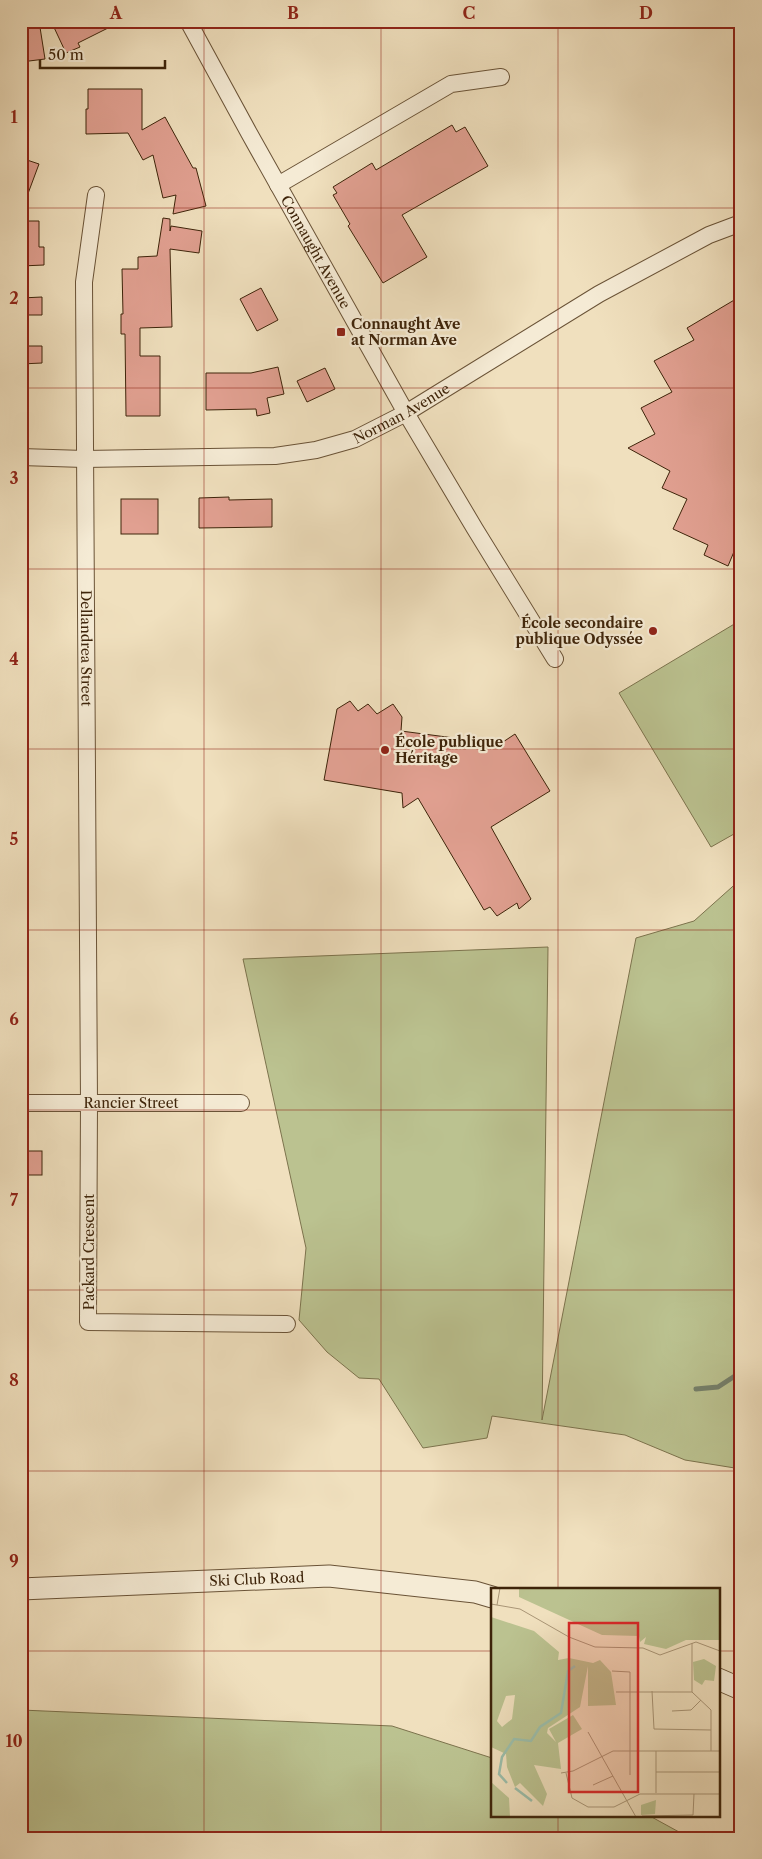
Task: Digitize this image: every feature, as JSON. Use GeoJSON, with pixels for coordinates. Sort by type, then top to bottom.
{"type":"FeatureCollection","features":[{"type":"Feature","properties":{"kind":"street","name":"Connaught Avenue"},"geometry":{"type":"LineString","coordinates":[[188,21],[406,413],[556,659]]}},
{"type":"Feature","properties":{"kind":"street"},"geometry":{"type":"LineString","coordinates":[[278,185],[451,84],[501,77]]}},
{"type":"Feature","properties":{"kind":"street","name":"Dellandrea Street"},"geometry":{"type":"LineString","coordinates":[[89,1102],[84,282],[96,195]]}},
{"type":"Feature","properties":{"kind":"street","name":"Norman Avenue"},"geometry":{"type":"LineString","coordinates":[[21,457],[84,459],[274,456],[316,450],[355,439],[406,413],[599,294],[709,235],[741,224]]}},
{"type":"Feature","properties":{"kind":"street","name":"Packard Crescent"},"geometry":{"type":"LineString","coordinates":[[89,1102],[88,1322],[287,1324]]}},
{"type":"Feature","properties":{"kind":"street","name":"Rancier Street"},"geometry":{"type":"LineString","coordinates":[[21,1103],[241,1103]]}},
{"type":"Feature","properties":{"kind":"street","name":"Ski Club Road"},"geometry":{"type":"LineString","coordinates":[[21,1589],[330,1576],[475,1592],[491,1597]]}},
{"type":"Feature","properties":{"kind":"street"},"geometry":{"type":"LineString","coordinates":[[720,1681],[741,1689]]}},
{"type":"Feature","properties":{"kind":"green space"},"geometry":{"type":"Polygon","coordinates":[[[741,620],[741,830],[711,847],[619,693],[741,620]]]}},
{"type":"Feature","properties":{"kind":"green space"},"geometry":{"type":"Polygon","coordinates":[[[741,879],[741,1469],[685,1460],[625,1435],[492,1416],[487,1438],[423,1448],[379,1379],[359,1378],[327,1352],[299,1320],[306,1248],[243,959],[548,947],[542,1420],[636,938],[694,921],[741,879]]]}},
{"type":"Feature","properties":{"kind":"green space"},"geometry":{"type":"Polygon","coordinates":[[[21,1710],[392,1726],[491,1758],[491,1816],[650,1816],[690,1838],[21,1838],[21,1710]]]}},
{"type":"Feature","properties":{"kind":"building"},"geometry":{"type":"Polygon","coordinates":[[[21,21],[39,21],[45,59],[21,62],[21,21]]]}},
{"type":"Feature","properties":{"kind":"building"},"geometry":{"type":"Polygon","coordinates":[[[51,21],[122,21],[78,43],[80,47],[66,53],[51,21]]]}},
{"type":"Feature","properties":{"kind":"building"},"geometry":{"type":"Polygon","coordinates":[[[88,89],[142,89],[142,130],[165,117],[193,168],[196,168],[206,206],[173,214],[176,195],[163,198],[153,155],[143,160],[128,133],[86,134],[88,89]]]}},
{"type":"Feature","properties":{"kind":"building"},"geometry":{"type":"Polygon","coordinates":[[[452,125],[456,132],[465,127],[488,166],[402,215],[427,257],[383,283],[348,226],[350,224],[333,195],[337,193],[333,187],[372,163],[376,170],[452,125]]]}},
{"type":"Feature","properties":{"kind":"building"},"geometry":{"type":"Polygon","coordinates":[[[21,158],[39,164],[23,207],[21,207],[21,158]]]}},
{"type":"Feature","properties":{"kind":"building"},"geometry":{"type":"Polygon","coordinates":[[[163,218],[170,219],[170,231],[171,226],[202,231],[199,253],[170,249],[172,327],[140,328],[140,356],[160,356],[160,416],[126,416],[125,334],[121,334],[121,314],[123,314],[122,269],[138,269],[138,257],[157,256],[163,218]]]}},
{"type":"Feature","properties":{"kind":"building"},"geometry":{"type":"Polygon","coordinates":[[[21,221],[39,221],[39,247],[44,247],[44,265],[21,266],[21,221]]]}},
{"type":"Feature","properties":{"kind":"building"},"geometry":{"type":"Polygon","coordinates":[[[261,288],[278,320],[257,331],[240,299],[261,288]]]}},
{"type":"Feature","properties":{"kind":"building"},"geometry":{"type":"Polygon","coordinates":[[[741,296],[741,535],[728,566],[704,555],[708,545],[673,529],[687,499],[662,488],[670,471],[628,448],[655,434],[641,408],[672,392],[654,361],[694,340],[687,328],[741,296]]]}},
{"type":"Feature","properties":{"kind":"building"},"geometry":{"type":"Polygon","coordinates":[[[42,297],[42,315],[21,315],[21,298],[42,297]]]}},
{"type":"Feature","properties":{"kind":"building"},"geometry":{"type":"Polygon","coordinates":[[[21,346],[42,346],[42,363],[21,364],[21,346]]]}},
{"type":"Feature","properties":{"kind":"building"},"geometry":{"type":"Polygon","coordinates":[[[278,367],[284,394],[267,398],[270,413],[257,416],[256,409],[206,410],[206,373],[251,373],[278,367]]]}},
{"type":"Feature","properties":{"kind":"building"},"geometry":{"type":"Polygon","coordinates":[[[325,368],[335,389],[307,402],[297,381],[325,368]]]}},
{"type":"Feature","properties":{"kind":"building"},"geometry":{"type":"Polygon","coordinates":[[[229,497],[229,500],[272,499],[272,527],[199,528],[199,498],[229,497]]]}},
{"type":"Feature","properties":{"kind":"building"},"geometry":{"type":"Polygon","coordinates":[[[121,499],[158,499],[158,534],[121,534],[121,499]]]}},
{"type":"Feature","properties":{"kind":"building"},"geometry":{"type":"Polygon","coordinates":[[[350,701],[358,711],[368,704],[377,714],[393,704],[402,717],[401,731],[500,744],[515,734],[550,791],[491,827],[531,899],[519,909],[517,903],[497,916],[490,907],[484,910],[418,798],[403,808],[402,793],[324,780],[337,709],[350,701]]]}},
{"type":"Feature","properties":{"kind":"building"},"geometry":{"type":"Polygon","coordinates":[[[21,1151],[42,1151],[42,1175],[21,1175],[21,1151]]]}},
{"type":"Feature","properties":{"kind":"waterway"},"geometry":{"type":"LineString","coordinates":[[696,1389],[718,1387],[741,1372]]}},
{"type":"Feature","properties":{"kind":"place","name":"Connaught Ave at Norman Ave"},"geometry":{"type":"Point","coordinates":[341,332]}},
{"type":"Feature","properties":{"kind":"place","name":"École secondaire publique Odyssée"},"geometry":{"type":"Point","coordinates":[653,631]}},
{"type":"Feature","properties":{"kind":"place","name":"École publique Héritage"},"geometry":{"type":"Point","coordinates":[385,750]}}]}
